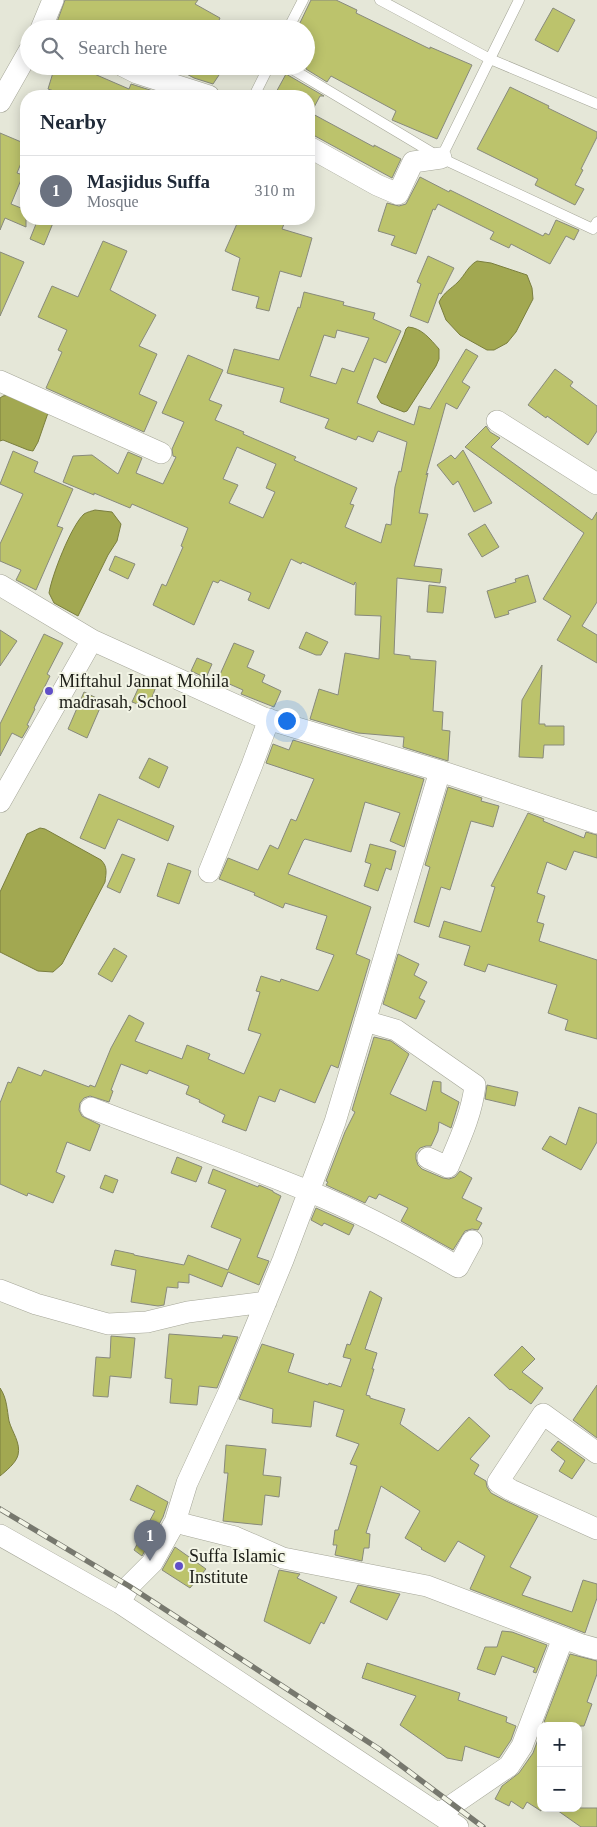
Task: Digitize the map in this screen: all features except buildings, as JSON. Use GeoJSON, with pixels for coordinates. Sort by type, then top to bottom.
{"type":"FeatureCollection","features":[{"type":"Feature","properties":{"kind":"street"},"geometry":{"type":"LineString","coordinates":[[45,20],[53,0]]}},
{"type":"Feature","properties":{"kind":"street"},"geometry":{"type":"LineString","coordinates":[[0,102],[20,67]]}},
{"type":"Feature","properties":{"kind":"street"},"geometry":{"type":"LineString","coordinates":[[143,75],[190,90]]}},
{"type":"Feature","properties":{"kind":"street"},"geometry":{"type":"LineString","coordinates":[[315,150],[377,185],[398,194],[413,162],[442,158]]}},
{"type":"Feature","properties":{"kind":"street"},"geometry":{"type":"LineString","coordinates":[[0,381],[161,453]]}},
{"type":"Feature","properties":{"kind":"street"},"geometry":{"type":"LineString","coordinates":[[497,421],[597,484]]}},
{"type":"Feature","properties":{"kind":"street"},"geometry":{"type":"LineString","coordinates":[[0,585],[92,640],[269,719],[440,771],[597,823]]}},
{"type":"Feature","properties":{"kind":"street"},"geometry":{"type":"LineString","coordinates":[[0,802],[92,640]]}},
{"type":"Feature","properties":{"kind":"street"},"geometry":{"type":"LineString","coordinates":[[209,872],[269,719]]}},
{"type":"Feature","properties":{"kind":"street"},"geometry":{"type":"LineString","coordinates":[[120,1603],[129,1586],[152,1563],[175,1522],[188,1483],[228,1394],[309,1191],[335,1122],[440,771]]}},
{"type":"Feature","properties":{"kind":"street"},"geometry":{"type":"LineString","coordinates":[[365,1022],[396,1030],[475,1085],[465,1125],[448,1167],[428,1158]]}},
{"type":"Feature","properties":{"kind":"street"},"geometry":{"type":"LineString","coordinates":[[91,1108],[309,1191],[358,1213],[458,1267],[472,1241]]}},
{"type":"Feature","properties":{"kind":"street"},"geometry":{"type":"LineString","coordinates":[[0,1290],[36,1304],[108,1324],[147,1322],[188,1312],[266,1302]]}},
{"type":"Feature","properties":{"kind":"street"},"geometry":{"type":"LineString","coordinates":[[597,1453],[543,1414],[498,1482],[511,1490],[597,1530]]}},
{"type":"Feature","properties":{"kind":"street"},"geometry":{"type":"LineString","coordinates":[[175,1522],[235,1537],[283,1558],[427,1586],[563,1638],[597,1649]]}},
{"type":"Feature","properties":{"kind":"street"},"geometry":{"type":"LineString","coordinates":[[0,1535],[120,1603],[458,1827]]}},
{"type":"Feature","properties":{"kind":"street"},"geometry":{"type":"LineString","coordinates":[[439,1814],[509,1766],[522,1746],[563,1638]]}},
{"type":"Feature","properties":{"kind":"lane"},"geometry":{"type":"LineString","coordinates":[[292,20],[302,0]]}},
{"type":"Feature","properties":{"kind":"lane"},"geometry":{"type":"LineString","coordinates":[[380,0],[490,59],[597,104]]}},
{"type":"Feature","properties":{"kind":"lane"},"geometry":{"type":"LineString","coordinates":[[442,158],[520,0]]}},
{"type":"Feature","properties":{"kind":"lane"},"geometry":{"type":"LineString","coordinates":[[257,90],[264,75]]}},
{"type":"Feature","properties":{"kind":"lane"},"geometry":{"type":"LineString","coordinates":[[302,75],[442,158],[594,229],[597,222]]}},
{"type":"Feature","properties":{"kind":"shaded area"},"geometry":{"type":"Polygon","coordinates":[[[477,261],[491,263],[527,275],[532,288],[533,299],[516,332],[507,343],[494,350],[487,350],[460,335],[446,320],[439,302],[445,293],[477,261]]]}},
{"type":"Feature","properties":{"kind":"shaded area"},"geometry":{"type":"Polygon","coordinates":[[[408,327],[417,329],[429,338],[439,349],[439,359],[409,408],[404,412],[381,403],[377,397],[408,327]]]}},
{"type":"Feature","properties":{"kind":"shaded area"},"geometry":{"type":"Polygon","coordinates":[[[9,395],[48,413],[33,451],[3,440],[0,441],[0,398],[9,395]]]}},
{"type":"Feature","properties":{"kind":"shaded area"},"geometry":{"type":"Polygon","coordinates":[[[95,510],[112,512],[121,524],[117,541],[108,555],[78,616],[54,603],[49,593],[58,563],[73,529],[84,514],[95,510]]]}},
{"type":"Feature","properties":{"kind":"shaded area"},"geometry":{"type":"Polygon","coordinates":[[[40,828],[101,860],[106,870],[105,882],[62,964],[53,972],[38,971],[0,952],[0,892],[27,834],[40,828]]]}},
{"type":"Feature","properties":{"kind":"shaded area"},"geometry":{"type":"Polygon","coordinates":[[[0,1388],[19,1451],[15,1461],[0,1476],[0,1388]]]}},
{"type":"Feature","properties":{"kind":"railway"},"geometry":{"type":"LineString","coordinates":[[0,1509],[129,1586],[379,1749],[483,1827]]}},
{"type":"Feature","properties":{"kind":"place","name":"Miftahul Jannat Mohila madrasah, School"},"geometry":{"type":"Point","coordinates":[49,691]}},
{"type":"Feature","properties":{"kind":"place","name":"Masjidus Suffa"},"geometry":{"type":"Point","coordinates":[150,1561]}},
{"type":"Feature","properties":{"kind":"place","name":"Suffa Islamic Institute"},"geometry":{"type":"Point","coordinates":[179,1566]}}]}
